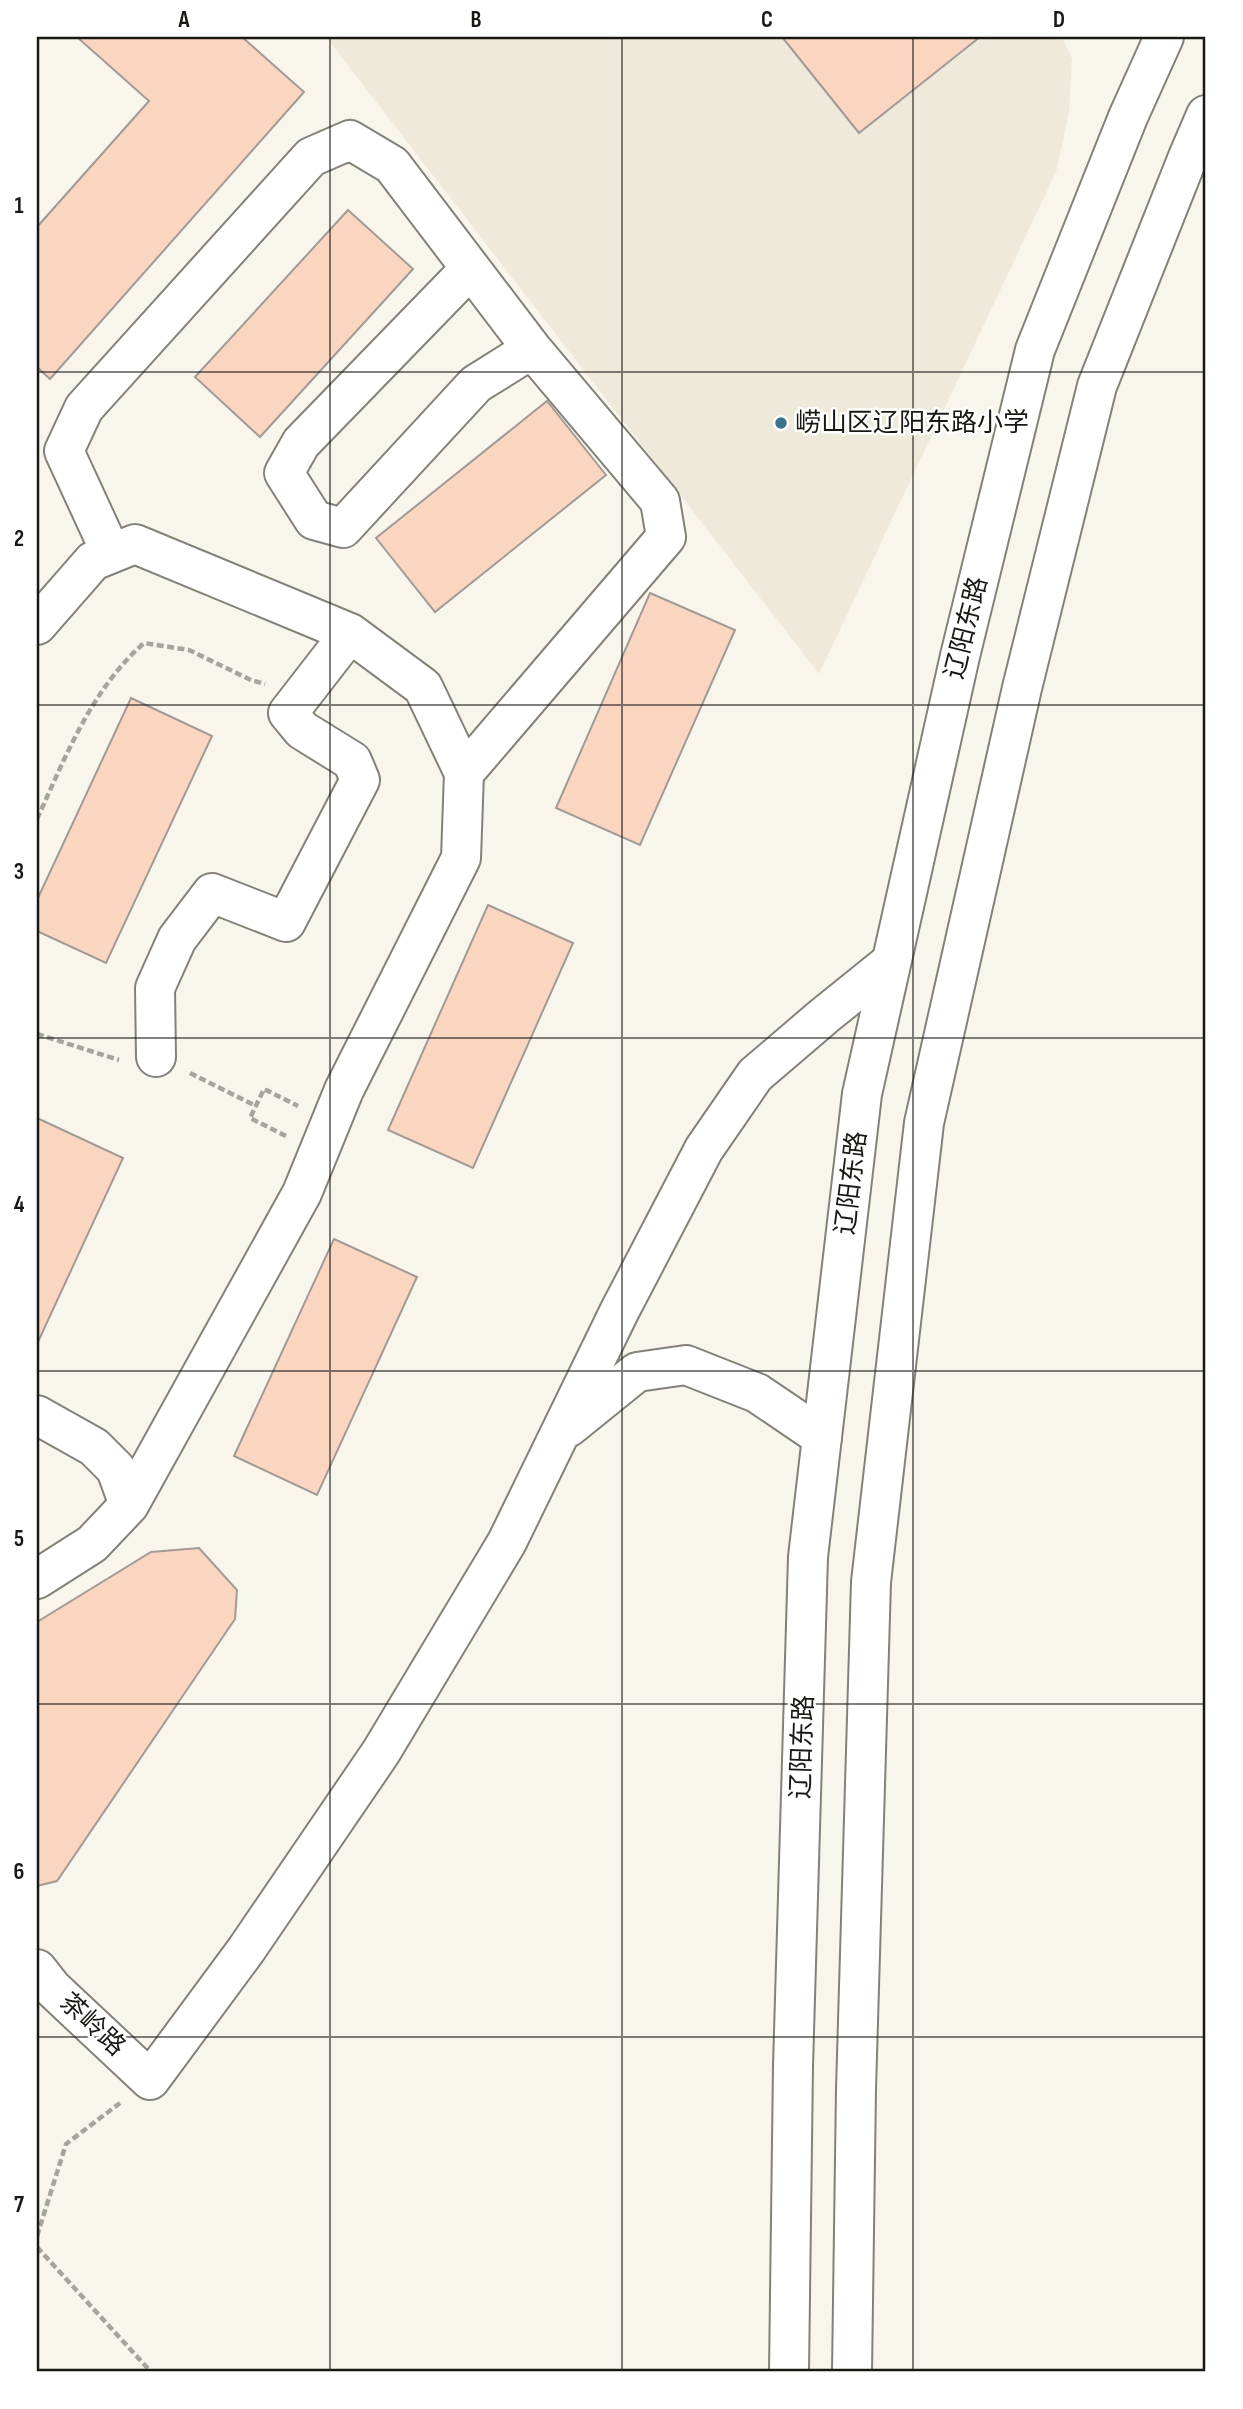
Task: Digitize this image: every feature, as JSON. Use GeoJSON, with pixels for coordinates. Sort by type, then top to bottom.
{"type":"FeatureCollection","features":[{"type":"Feature","properties":{"kind":"street","name":"辽阳东路"},"geometry":{"type":"LineString","coordinates":[[789,2372],[793,2066],[808,1571],[862,1094],[960,656],[1035,350],[1128,117],[1164,37]]}},
{"type":"Feature","properties":{"kind":"street"},"geometry":{"type":"LineString","coordinates":[[852,2372],[856,2102],[871,1582],[924,1124],[1022,688],[1097,386],[1206,115]]}},
{"type":"Feature","properties":{"kind":"street"},"geometry":{"type":"LineString","coordinates":[[111,553],[64,451],[84,408],[311,157],[350,140],[392,165],[532,349],[660,501],[667,537],[464,773]]}},
{"type":"Feature","properties":{"kind":"street"},"geometry":{"type":"LineString","coordinates":[[470,269],[301,443],[284,473],[314,520],[343,528],[476,384],[532,349]]}},
{"type":"Feature","properties":{"kind":"street"},"geometry":{"type":"LineString","coordinates":[[37,625],[93,561],[135,544],[350,633],[423,687],[464,773],[461,858],[344,1090],[302,1193],[129,1505],[92,1545],[37,1579]]}},
{"type":"Feature","properties":{"kind":"street"},"geometry":{"type":"LineString","coordinates":[[156,1057],[155,988],[177,939],[212,893],[286,922],[360,780],[352,761],[302,730],[288,713],[350,633]]}},
{"type":"Feature","properties":{"kind":"street"},"geometry":{"type":"LineString","coordinates":[[150,2080],[246,1950],[381,1752],[507,1542],[619,1312],[704,1149],[755,1075],[891,962]]}},
{"type":"Feature","properties":{"kind":"street"},"geometry":{"type":"LineString","coordinates":[[559,1436],[637,1372],[686,1365],[757,1393],[822,1437]]}},
{"type":"Feature","properties":{"kind":"street"},"geometry":{"type":"LineString","coordinates":[[37,1415],[94,1447],[116,1469],[129,1505]]}},
{"type":"Feature","properties":{"kind":"street","name":"茶岭路"},"geometry":{"type":"LineString","coordinates":[[37,1969],[52,1988],[150,2080]]}},
{"type":"Feature","properties":{"kind":"path"},"geometry":{"type":"LineString","coordinates":[[37,819],[80,725],[122,663],[144,643],[189,650],[251,680],[272,686],[311,684]]}},
{"type":"Feature","properties":{"kind":"path"},"geometry":{"type":"LineString","coordinates":[[37,1034],[153,1070],[156,1057],[256,1106]]}},
{"type":"Feature","properties":{"kind":"path"},"geometry":{"type":"LineString","coordinates":[[250,1118],[264,1089]]}},
{"type":"Feature","properties":{"kind":"path"},"geometry":{"type":"LineString","coordinates":[[37,2236],[66,2144],[150,2080]]}},
{"type":"Feature","properties":{"kind":"path"},"geometry":{"type":"LineString","coordinates":[[37,2247],[151,2372]]}},
{"type":"Feature","properties":{"kind":"shaded area","name":"崂山区辽阳东路小学"},"geometry":{"type":"Polygon","coordinates":[[[326,37],[1062,37],[1072,59],[1069,112],[1056,172],[819,674],[326,37]]]}},
{"type":"Feature","properties":{"kind":"building"},"geometry":{"type":"Polygon","coordinates":[[[77,37],[242,37],[304,92],[50,379],[37,367],[37,227],[149,101],[77,37]]]}},
{"type":"Feature","properties":{"kind":"building"},"geometry":{"type":"Polygon","coordinates":[[[782,37],[980,37],[859,133],[782,37]]]}},
{"type":"Feature","properties":{"kind":"building"},"geometry":{"type":"Polygon","coordinates":[[[348,210],[413,269],[260,437],[195,377],[348,210]]]}},
{"type":"Feature","properties":{"kind":"building"},"geometry":{"type":"Polygon","coordinates":[[[547,401],[606,475],[435,612],[376,538],[547,401]]]}},
{"type":"Feature","properties":{"kind":"building"},"geometry":{"type":"Polygon","coordinates":[[[650,593],[735,630],[640,845],[556,808],[650,593]]]}},
{"type":"Feature","properties":{"kind":"building"},"geometry":{"type":"Polygon","coordinates":[[[131,698],[212,736],[106,963],[37,931],[37,900],[131,698]]]}},
{"type":"Feature","properties":{"kind":"building"},"geometry":{"type":"Polygon","coordinates":[[[488,905],[573,943],[473,1168],[388,1130],[488,905]]]}},
{"type":"Feature","properties":{"kind":"building"},"geometry":{"type":"Polygon","coordinates":[[[37,1118],[123,1158],[37,1344],[37,1118]]]}},
{"type":"Feature","properties":{"kind":"building"},"geometry":{"type":"Polygon","coordinates":[[[334,1239],[417,1277],[317,1495],[234,1456],[334,1239]]]}},
{"type":"Feature","properties":{"kind":"building"},"geometry":{"type":"Polygon","coordinates":[[[199,1548],[237,1590],[235,1619],[57,1881],[37,1886],[37,1622],[151,1552],[199,1548]]]}},
{"type":"Feature","properties":{"kind":"place","name":"崂山区辽阳东路小学"},"geometry":{"type":"Point","coordinates":[781,423]}}]}
